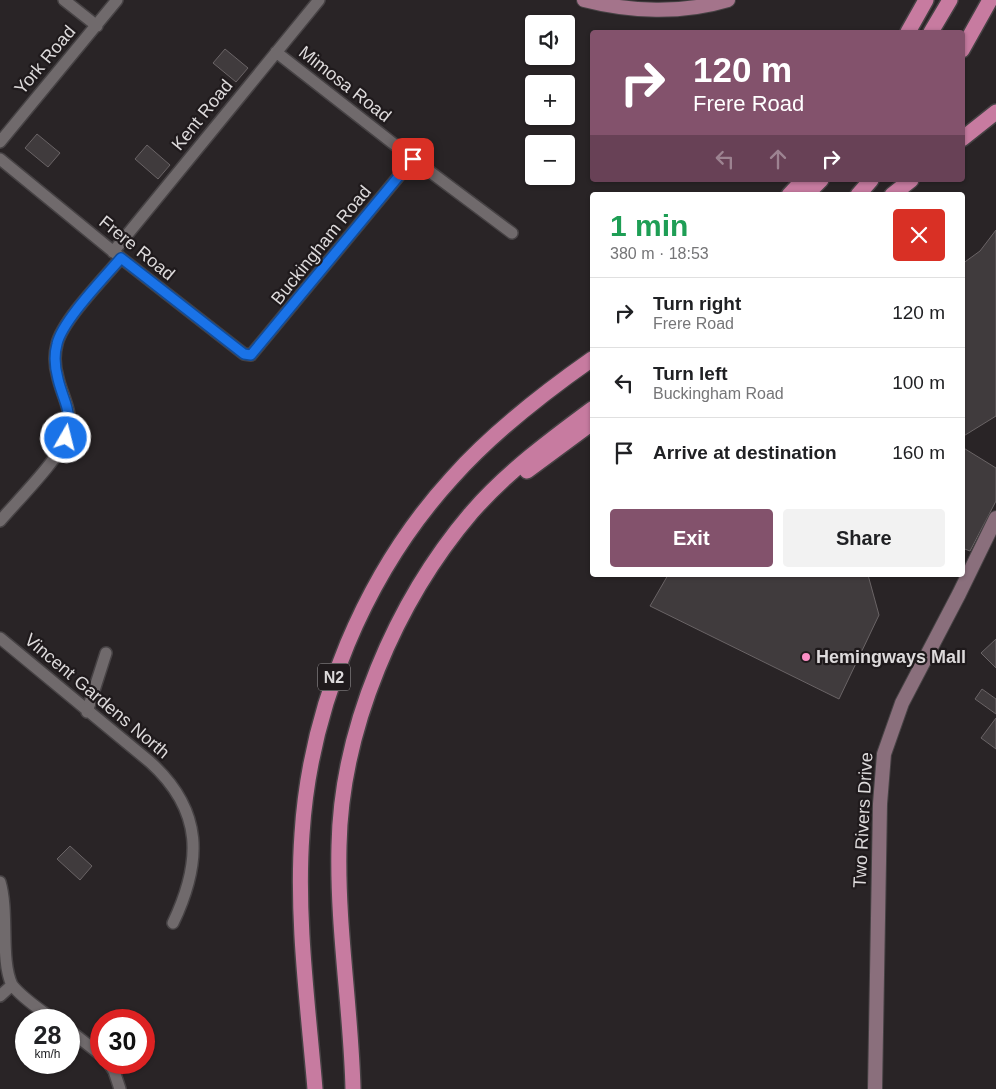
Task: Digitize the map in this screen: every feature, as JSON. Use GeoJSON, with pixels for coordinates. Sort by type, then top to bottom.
{"type":"FeatureCollection","features":[{"type":"Feature","properties":{"kind":"highway"},"geometry":{"type":"LineString","coordinates":[[909,30],[926,0]]}},
{"type":"Feature","properties":{"kind":"highway"},"geometry":{"type":"LineString","coordinates":[[932,30],[950,0]]}},
{"type":"Feature","properties":{"kind":"highway"},"geometry":{"type":"LineString","coordinates":[[965,45],[990,0]]}},
{"type":"Feature","properties":{"kind":"highway"},"geometry":{"type":"LineString","coordinates":[[965,136],[996,112]]}},
{"type":"Feature","properties":{"kind":"highway"},"geometry":{"type":"LineString","coordinates":[[793,192],[801,182]]}},
{"type":"Feature","properties":{"kind":"highway"},"geometry":{"type":"LineString","coordinates":[[809,192],[819,182]]}},
{"type":"Feature","properties":{"kind":"highway"},"geometry":{"type":"LineString","coordinates":[[861,192],[869,182]]}},
{"type":"Feature","properties":{"kind":"highway"},"geometry":{"type":"LineString","coordinates":[[896,192],[908,182]]}},
{"type":"Feature","properties":{"kind":"highway","name":"N2"},"geometry":{"type":"LineString","coordinates":[[315,1089],[302,913],[302,833],[313,747],[336,670],[368,599],[410,532],[451,479],[490,440],[526,409],[590,361]]}},
{"type":"Feature","properties":{"kind":"highway","name":"N2"},"geometry":{"type":"LineString","coordinates":[[353,1089],[338,890],[339,844],[343,792],[350,753],[382,660],[405,610],[440,555],[472,512],[539,448],[590,410]]}},
{"type":"Feature","properties":{"kind":"highway"},"geometry":{"type":"LineString","coordinates":[[472,512],[590,425]]}},
{"type":"Feature","properties":{"kind":"main road"},"geometry":{"type":"LineString","coordinates":[[584,0],[602,5],[659,10],[712,5],[728,0]]}},
{"type":"Feature","properties":{"kind":"main road","name":"Two Rivers Drive"},"geometry":{"type":"LineString","coordinates":[[875,1089],[880,804],[884,754],[902,703],[996,518]]}},
{"type":"Feature","properties":{"kind":"street"},"geometry":{"type":"LineString","coordinates":[[64,0],[97,26]]}},
{"type":"Feature","properties":{"kind":"street","name":"York Road"},"geometry":{"type":"LineString","coordinates":[[0,142],[118,0]]}},
{"type":"Feature","properties":{"kind":"street","name":"Kent Road"},"geometry":{"type":"LineString","coordinates":[[117,255],[319,0]]}},
{"type":"Feature","properties":{"kind":"street","name":"Mimosa Road"},"geometry":{"type":"LineString","coordinates":[[276,52],[413,159],[512,233]]}},
{"type":"Feature","properties":{"kind":"street","name":"Frere Road"},"geometry":{"type":"LineString","coordinates":[[0,159],[117,255],[244,354],[251,355],[256,353]]}},
{"type":"Feature","properties":{"kind":"street","name":"Buckingham Road"},"geometry":{"type":"LineString","coordinates":[[256,353],[413,159]]}},
{"type":"Feature","properties":{"kind":"street"},"geometry":{"type":"LineString","coordinates":[[0,522],[58,452],[66,438],[70,412],[58,378],[55,359],[57,344],[66,325],[117,255]]}},
{"type":"Feature","properties":{"kind":"street","name":"Vincent Gardens North"},"geometry":{"type":"LineString","coordinates":[[0,638],[87,712],[162,772],[182,802],[190,821],[194,843],[193,867],[186,895],[173,923]]}},
{"type":"Feature","properties":{"kind":"street"},"geometry":{"type":"LineString","coordinates":[[87,712],[106,653]]}},
{"type":"Feature","properties":{"kind":"street"},"geometry":{"type":"LineString","coordinates":[[0,882],[4,920],[3,954],[8,976],[12,985],[41,1009]]}},
{"type":"Feature","properties":{"kind":"street"},"geometry":{"type":"LineString","coordinates":[[0,996],[12,985]]}},
{"type":"Feature","properties":{"kind":"street"},"geometry":{"type":"LineString","coordinates":[[80,1039],[90,1046]]}},
{"type":"Feature","properties":{"kind":"street"},"geometry":{"type":"LineString","coordinates":[[115,1074],[120,1089]]}},
{"type":"Feature","properties":{"kind":"building"},"geometry":{"type":"Polygon","coordinates":[[[225,49],[248,68],[236,82],[213,63],[225,49]]]}},
{"type":"Feature","properties":{"kind":"building"},"geometry":{"type":"Polygon","coordinates":[[[37,134],[60,153],[48,167],[25,148],[37,134]]]}},
{"type":"Feature","properties":{"kind":"building"},"geometry":{"type":"Polygon","coordinates":[[[147,145],[170,165],[158,179],[135,159],[147,145]]]}},
{"type":"Feature","properties":{"kind":"building"},"geometry":{"type":"Polygon","coordinates":[[[996,230],[996,416],[965,435],[965,262],[980,251],[996,230]]]}},
{"type":"Feature","properties":{"kind":"building"},"geometry":{"type":"Polygon","coordinates":[[[965,449],[996,468],[996,501],[970,551],[965,549],[965,449]]]}},
{"type":"Feature","properties":{"kind":"building","name":"Hemingways Mall"},"geometry":{"type":"Polygon","coordinates":[[[667,577],[869,577],[879,615],[839,699],[650,606],[667,577]]]}},
{"type":"Feature","properties":{"kind":"building"},"geometry":{"type":"Polygon","coordinates":[[[996,639],[996,668],[981,653],[996,639]]]}},
{"type":"Feature","properties":{"kind":"building"},"geometry":{"type":"Polygon","coordinates":[[[982,689],[996,699],[996,714],[975,699],[982,689]]]}},
{"type":"Feature","properties":{"kind":"building"},"geometry":{"type":"Polygon","coordinates":[[[996,718],[996,749],[981,738],[996,718]]]}},
{"type":"Feature","properties":{"kind":"building"},"geometry":{"type":"Polygon","coordinates":[[[70,846],[92,866],[80,880],[57,859],[70,846]]]}},
{"type":"Feature","properties":{"kind":"place","name":"Hemingways Mall"},"geometry":{"type":"Point","coordinates":[806,657]}},
{"type":"Feature","properties":{"kind":"route"},"geometry":{"type":"LineString","coordinates":[[66,438],[70,412],[58,378],[55,359],[60,334],[121,258],[244,354],[251,355],[256,353],[413,159]]}}]}
